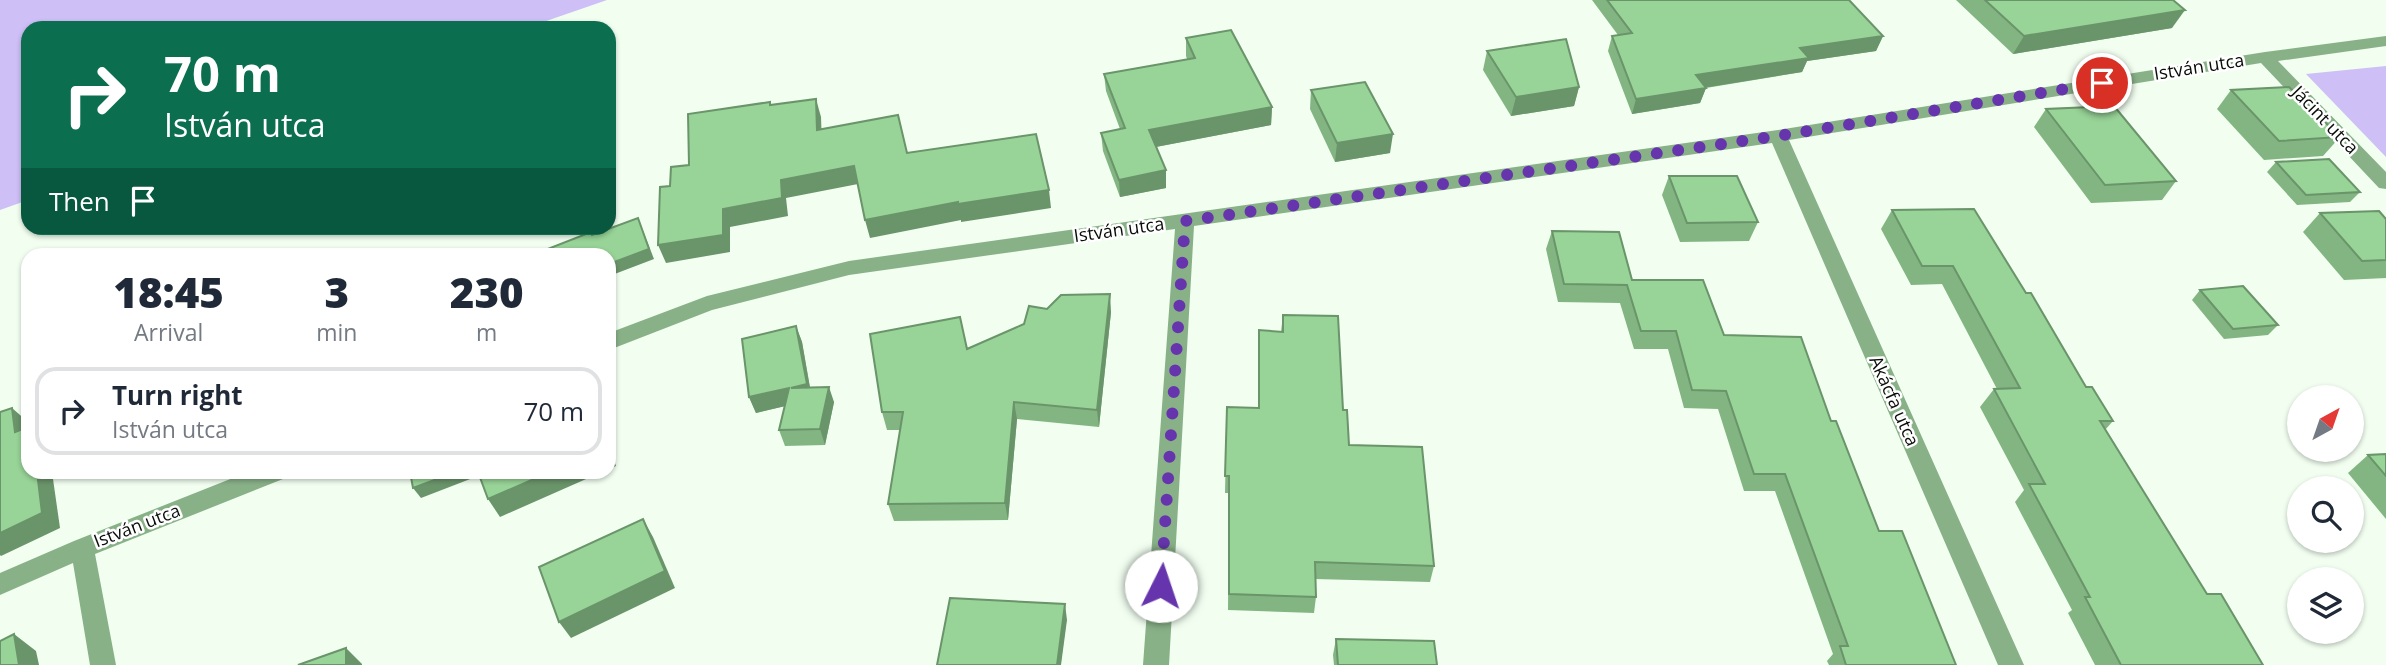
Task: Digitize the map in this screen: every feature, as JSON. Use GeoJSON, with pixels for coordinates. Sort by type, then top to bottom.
{"type":"FeatureCollection","features":[{"type":"Feature","properties":{"kind":"street","name":"István utca"},"geometry":{"type":"LineString","coordinates":[[616,339],[707,304],[849,268],[1778,136],[2264,57],[2386,41]]}},
{"type":"Feature","properties":{"kind":"street","name":"Jácint utca"},"geometry":{"type":"LineString","coordinates":[[2264,57],[2386,183]]}},
{"type":"Feature","properties":{"kind":"street","name":"Akácfa utca"},"geometry":{"type":"LineString","coordinates":[[1778,136],[2011,665]]}},
{"type":"Feature","properties":{"kind":"street"},"geometry":{"type":"LineString","coordinates":[[1156,665],[1185,221]]}},
{"type":"Feature","properties":{"kind":"street","name":"István utca"},"geometry":{"type":"LineString","coordinates":[[0,584],[82,548],[257,479]]}},
{"type":"Feature","properties":{"kind":"street"},"geometry":{"type":"LineString","coordinates":[[82,548],[103,665]]}},
{"type":"Feature","properties":{"kind":"shaded area"},"geometry":{"type":"Polygon","coordinates":[[[0,0],[607,0],[546,21],[21,21],[21,202],[0,210],[0,0]]]}},
{"type":"Feature","properties":{"kind":"shaded area"},"geometry":{"type":"Polygon","coordinates":[[[2386,66],[2386,157],[2306,74],[2386,66]]]}},
{"type":"Feature","properties":{"kind":"building"},"geometry":{"type":"Polygon","coordinates":[[[1607,0],[1849,0],[1883,36],[1800,48],[1809,58],[1696,75],[1706,88],[1636,99],[1612,36],[1632,33],[1607,0]]]}},
{"type":"Feature","properties":{"kind":"building"},"geometry":{"type":"Polygon","coordinates":[[[1985,0],[2173,0],[2185,10],[2024,36],[1985,0]]]}},
{"type":"Feature","properties":{"kind":"building"},"geometry":{"type":"Polygon","coordinates":[[[1231,30],[1272,107],[1149,130],[1166,170],[1119,180],[1101,133],[1125,128],[1104,74],[1195,58],[1186,38],[1231,30]]]}},
{"type":"Feature","properties":{"kind":"building"},"geometry":{"type":"Polygon","coordinates":[[[1566,39],[1579,87],[1516,97],[1487,51],[1566,39]]]}},
{"type":"Feature","properties":{"kind":"building"},"geometry":{"type":"Polygon","coordinates":[[[1365,82],[1393,134],[1337,143],[1311,90],[1365,82]]]}},
{"type":"Feature","properties":{"kind":"building"},"geometry":{"type":"Polygon","coordinates":[[[2289,87],[2340,137],[2279,141],[2231,90],[2289,87]]]}},
{"type":"Feature","properties":{"kind":"building"},"geometry":{"type":"Polygon","coordinates":[[[816,99],[817,130],[898,115],[907,153],[1036,134],[1049,190],[958,202],[865,220],[854,166],[781,180],[782,198],[723,209],[723,235],[658,245],[660,187],[670,186],[671,167],[689,165],[688,114],[770,102],[770,105],[816,99]]]}},
{"type":"Feature","properties":{"kind":"building"},"geometry":{"type":"Polygon","coordinates":[[[2114,106],[2176,181],[2105,185],[2046,109],[2114,106]]]}},
{"type":"Feature","properties":{"kind":"building"},"geometry":{"type":"Polygon","coordinates":[[[2329,159],[2360,192],[2306,195],[2276,162],[2329,159]]]}},
{"type":"Feature","properties":{"kind":"building"},"geometry":{"type":"Polygon","coordinates":[[[1669,176],[1737,176],[1758,222],[1687,223],[1669,176]]]}},
{"type":"Feature","properties":{"kind":"building"},"geometry":{"type":"Polygon","coordinates":[[[1974,209],[2026,293],[2031,293],[2086,387],[2092,387],[2113,421],[2100,421],[2207,594],[2221,594],[2263,665],[2121,665],[2085,597],[2090,597],[2029,484],[2045,484],[1994,389],[2020,388],[1953,266],[1922,266],[1892,210],[1974,209]]]}},
{"type":"Feature","properties":{"kind":"building"},"geometry":{"type":"Polygon","coordinates":[[[2379,211],[2386,219],[2386,260],[2362,261],[2320,213],[2379,211]]]}},
{"type":"Feature","properties":{"kind":"building"},"geometry":{"type":"Polygon","coordinates":[[[638,218],[649,249],[616,261],[616,248],[550,248],[583,235],[616,235],[616,226],[638,218]]]}},
{"type":"Feature","properties":{"kind":"building"},"geometry":{"type":"Polygon","coordinates":[[[1552,231],[1619,232],[1632,280],[1703,280],[1724,335],[1801,337],[1831,421],[1836,421],[1879,531],[1902,531],[1956,665],[1846,665],[1840,646],[1848,646],[1785,474],[1754,474],[1726,391],[1692,390],[1676,331],[1641,331],[1627,285],[1564,284],[1552,231]]]}},
{"type":"Feature","properties":{"kind":"building"},"geometry":{"type":"Polygon","coordinates":[[[2243,286],[2278,325],[2233,329],[2200,290],[2243,286]]]}},
{"type":"Feature","properties":{"kind":"building"},"geometry":{"type":"Polygon","coordinates":[[[1110,294],[1097,410],[1014,402],[1005,503],[888,504],[903,412],[882,412],[870,334],[960,317],[967,349],[1024,324],[1029,306],[1047,309],[1061,295],[1110,294]]]}},
{"type":"Feature","properties":{"kind":"building"},"geometry":{"type":"Polygon","coordinates":[[[1283,315],[1338,316],[1343,410],[1347,410],[1349,445],[1422,447],[1434,566],[1315,562],[1316,597],[1229,594],[1229,476],[1225,476],[1227,407],[1259,408],[1259,330],[1283,332],[1283,315]]]}},
{"type":"Feature","properties":{"kind":"building"},"geometry":{"type":"Polygon","coordinates":[[[796,326],[807,384],[791,388],[829,387],[820,429],[779,430],[789,388],[749,397],[742,339],[796,326]]]}},
{"type":"Feature","properties":{"kind":"building"},"geometry":{"type":"Polygon","coordinates":[[[12,408],[15,432],[21,430],[21,479],[38,479],[42,513],[0,533],[0,412],[12,408]]]}},
{"type":"Feature","properties":{"kind":"building"},"geometry":{"type":"Polygon","coordinates":[[[2386,454],[2386,476],[2368,455],[2386,454]]]}},
{"type":"Feature","properties":{"kind":"building"},"geometry":{"type":"Polygon","coordinates":[[[411,479],[437,479],[413,488],[411,479]]]}},
{"type":"Feature","properties":{"kind":"building"},"geometry":{"type":"Polygon","coordinates":[[[481,479],[534,479],[488,499],[481,479]]]}},
{"type":"Feature","properties":{"kind":"building"},"geometry":{"type":"Polygon","coordinates":[[[643,519],[665,571],[559,622],[539,567],[643,519]]]}},
{"type":"Feature","properties":{"kind":"building"},"geometry":{"type":"Polygon","coordinates":[[[950,598],[1065,604],[1057,665],[937,665],[950,598]]]}},
{"type":"Feature","properties":{"kind":"building"},"geometry":{"type":"Polygon","coordinates":[[[14,634],[19,665],[0,665],[0,641],[14,634]]]}},
{"type":"Feature","properties":{"kind":"building"},"geometry":{"type":"Polygon","coordinates":[[[1336,639],[1434,641],[1437,665],[1338,665],[1336,639]]]}},
{"type":"Feature","properties":{"kind":"building"},"geometry":{"type":"Polygon","coordinates":[[[346,648],[346,665],[298,665],[346,648]]]}},
{"type":"Feature","properties":{"kind":"route"},"geometry":{"type":"LineString","coordinates":[[1161,586],[1185,221],[1778,136],[2102,83]]}}]}
